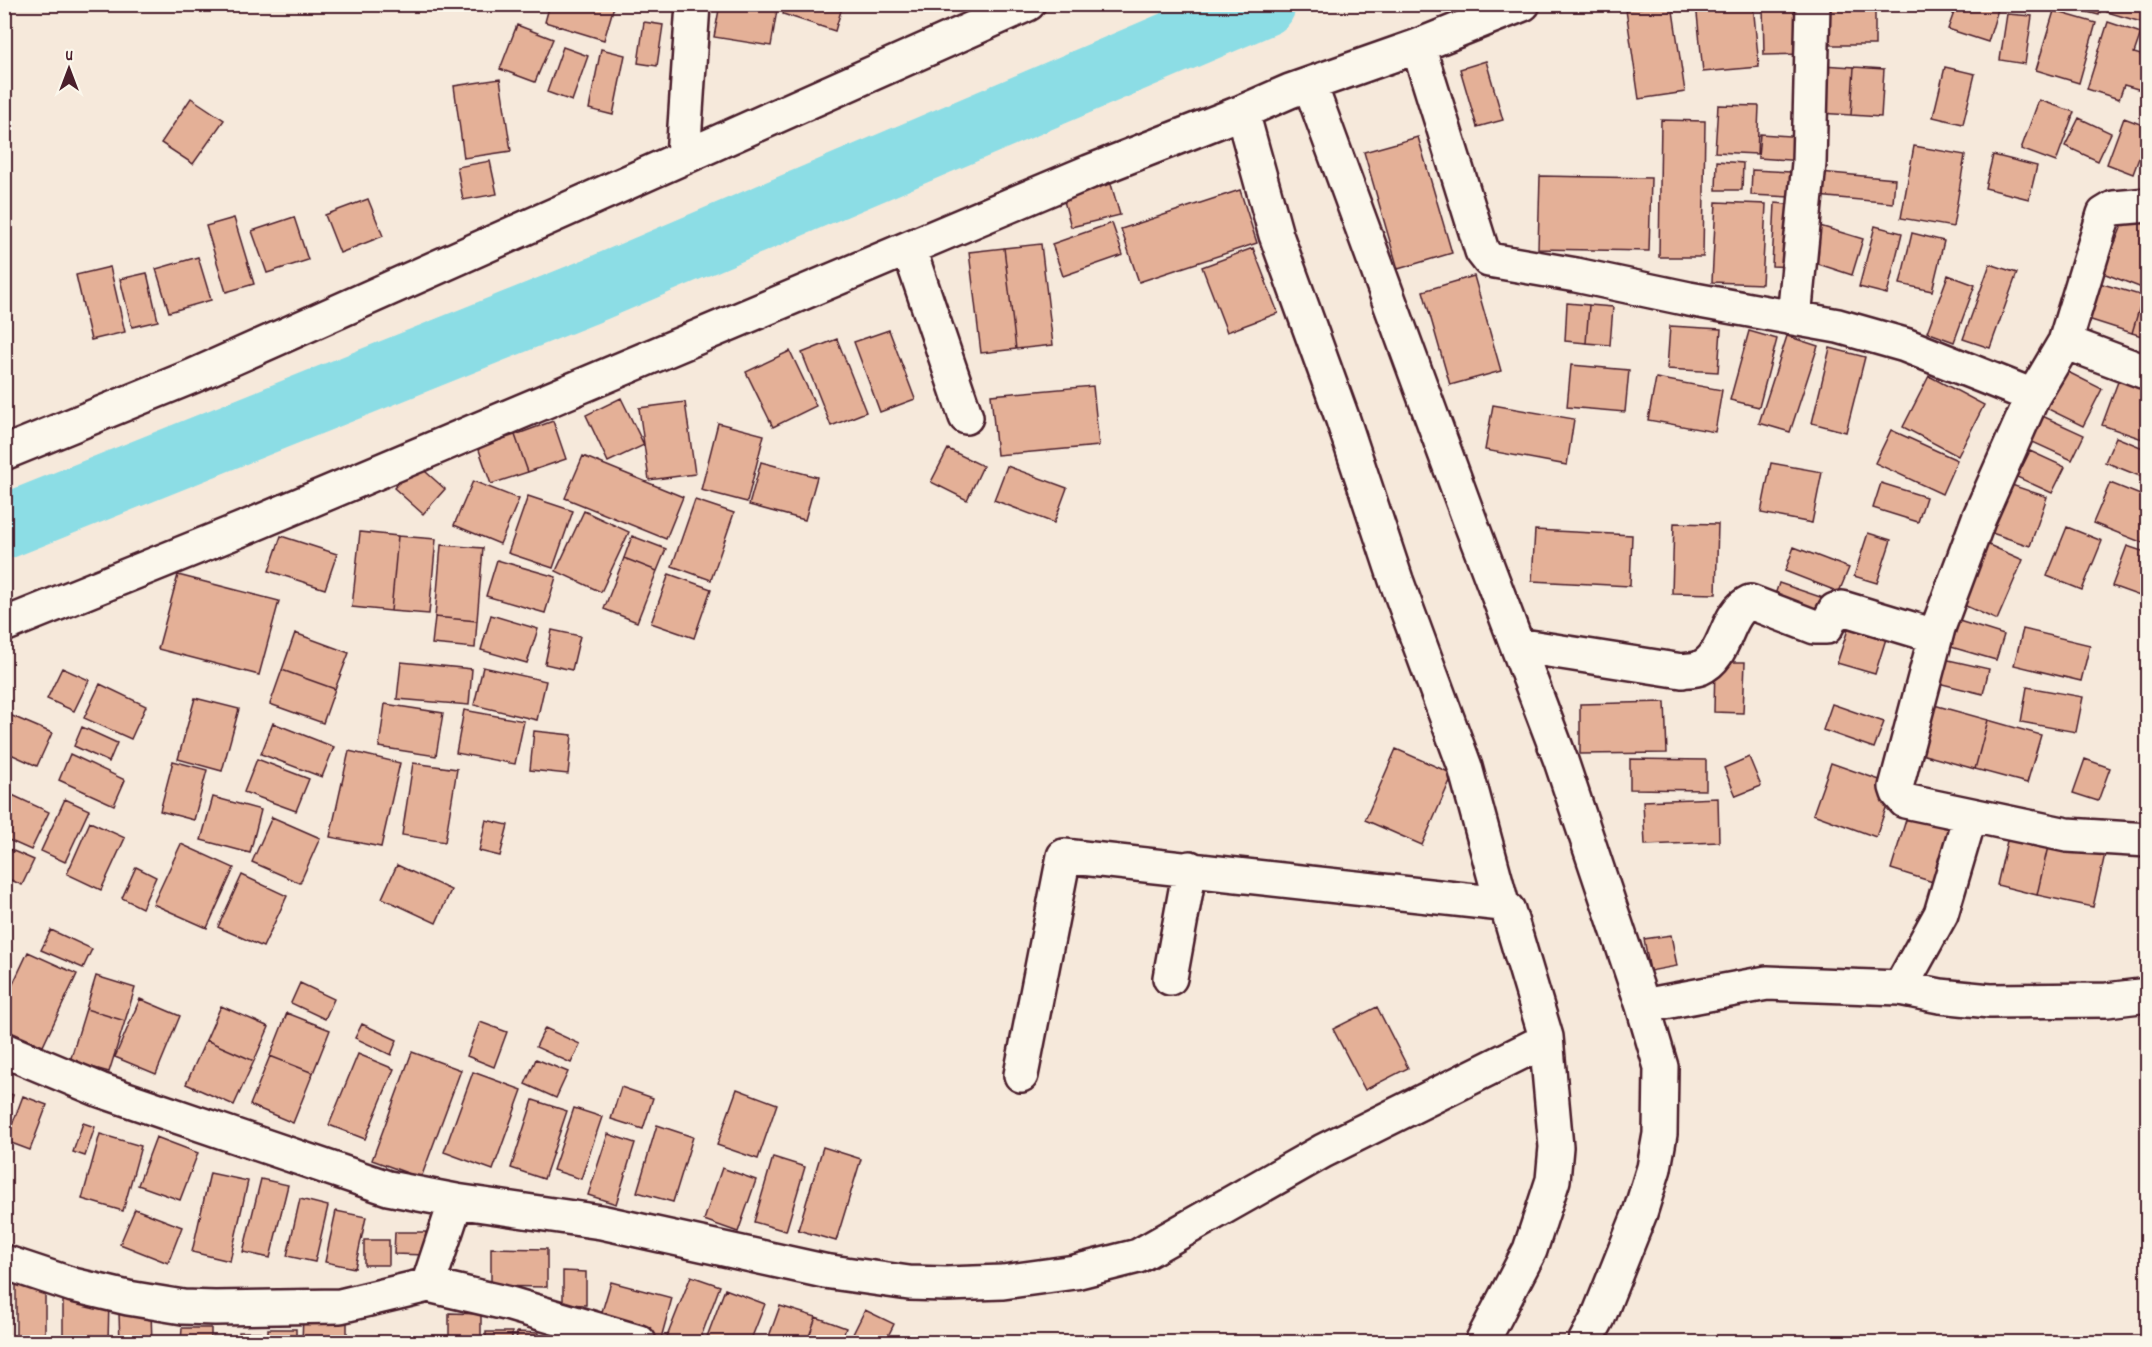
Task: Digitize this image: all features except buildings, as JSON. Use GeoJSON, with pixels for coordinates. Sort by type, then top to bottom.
{"type":"FeatureCollection","features":[{"type":"Feature","properties":{"kind":"street"},"geometry":{"type":"LineString","coordinates":[[683,157],[693,4]]}},
{"type":"Feature","properties":{"kind":"street"},"geometry":{"type":"LineString","coordinates":[[4,625],[263,520],[1089,172],[1300,88],[1418,46],[1523,4]]}},
{"type":"Feature","properties":{"kind":"street"},"geometry":{"type":"LineString","coordinates":[[1794,318],[1809,163],[1813,4]]}},
{"type":"Feature","properties":{"kind":"street"},"geometry":{"type":"LineString","coordinates":[[4,453],[193,376],[1015,7]]}},
{"type":"Feature","properties":{"kind":"street"},"geometry":{"type":"LineString","coordinates":[[1418,46],[1485,257],[1489,260],[1838,326],[1905,345],[2033,396]]}},
{"type":"Feature","properties":{"kind":"street"},"geometry":{"type":"LineString","coordinates":[[1300,88],[1561,761],[1643,1006],[1661,1067],[1658,1145],[1654,1168],[1640,1213],[1598,1318],[1585,1342]]}},
{"type":"Feature","properties":{"kind":"street"},"geometry":{"type":"LineString","coordinates":[[1249,109],[1276,235],[1343,420],[1396,580],[1465,767],[1503,904],[1508,910],[1546,1036],[1556,1147],[1553,1180],[1530,1250],[1482,1342]]}},
{"type":"Feature","properties":{"kind":"street"},"geometry":{"type":"LineString","coordinates":[[2148,205],[2114,208],[2104,214],[2065,342],[2033,396],[1979,518],[1935,636],[1896,787],[1905,801],[1970,816],[2067,835],[2148,840]]}},
{"type":"Feature","properties":{"kind":"street"},"geometry":{"type":"LineString","coordinates":[[909,249],[966,417]]}},
{"type":"Feature","properties":{"kind":"street"},"geometry":{"type":"LineString","coordinates":[[2065,342],[2148,373]]}},
{"type":"Feature","properties":{"kind":"street"},"geometry":{"type":"LineString","coordinates":[[1517,645],[1682,671],[1700,668],[1715,657],[1736,614],[1742,605],[1750,602],[1815,627],[1826,627],[1834,610],[1842,608],[1935,636]]}},
{"type":"Feature","properties":{"kind":"street"},"geometry":{"type":"LineString","coordinates":[[1900,988],[1941,914],[1970,816]]}},
{"type":"Feature","properties":{"kind":"street"},"geometry":{"type":"LineString","coordinates":[[1021,1075],[1064,856],[1503,904]]}},
{"type":"Feature","properties":{"kind":"street"},"geometry":{"type":"LineString","coordinates":[[1170,978],[1190,868]]}},
{"type":"Feature","properties":{"kind":"street"},"geometry":{"type":"LineString","coordinates":[[1643,1006],[1767,983],[1900,988],[1940,996],[1990,1001],[2107,1000],[2148,995]]}},
{"type":"Feature","properties":{"kind":"street"},"geometry":{"type":"LineString","coordinates":[[4,1050],[100,1090],[388,1188],[456,1201],[601,1222],[824,1271],[909,1283],[946,1284],[1003,1282],[1075,1272],[1137,1256],[1323,1151],[1538,1044],[1546,1036]]}},
{"type":"Feature","properties":{"kind":"street"},"geometry":{"type":"LineString","coordinates":[[428,1285],[456,1201]]}},
{"type":"Feature","properties":{"kind":"street"},"geometry":{"type":"LineString","coordinates":[[4,1262],[73,1285],[128,1298],[183,1307],[340,1306],[428,1285],[510,1304],[639,1342]]}},
{"type":"Feature","properties":{"kind":"waterway"},"geometry":{"type":"LineString","coordinates":[[4,527],[596,289],[1264,4]]}}]}
